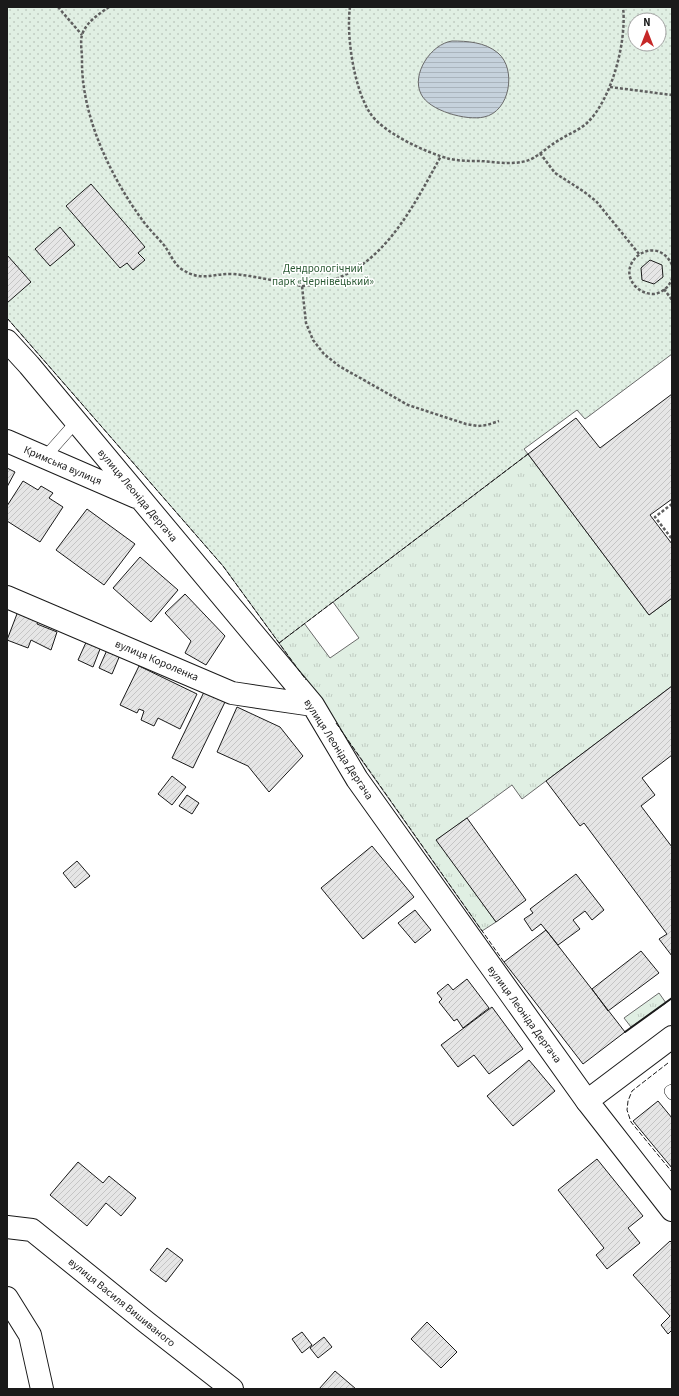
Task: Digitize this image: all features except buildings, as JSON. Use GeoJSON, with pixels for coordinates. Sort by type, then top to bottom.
{"type":"FeatureCollection","features":[{"type":"Feature","properties":{"kind":"street","name":"вулиця Леоніда Дергача"},"geometry":{"type":"LineString","coordinates":[[7,341],[313,705],[356,779],[587,1101],[672,1210]]}},
{"type":"Feature","properties":{"kind":"street","name":"Кримська вулиця"},"geometry":{"type":"LineString","coordinates":[[7,442],[141,499]]}},
{"type":"Feature","properties":{"kind":"street","name":"вулиця Короленка"},"geometry":{"type":"LineString","coordinates":[[7,596],[232,692],[313,705]]}},
{"type":"Feature","properties":{"kind":"street"},"geometry":{"type":"LineString","coordinates":[[587,1101],[670,1042]]}},
{"type":"Feature","properties":{"kind":"street","name":"вулиця Василя Вишиваного"},"geometry":{"type":"LineString","coordinates":[[7,1227],[32,1230],[232,1389]]}},
{"type":"Feature","properties":{"kind":"street"},"geometry":{"type":"LineString","coordinates":[[7,1298],[30,1335],[42,1389]]}},
{"type":"Feature","properties":{"kind":"lane"},"geometry":{"type":"LineString","coordinates":[[45,457],[76,422]]}},
{"type":"Feature","properties":{"kind":"lane"},"geometry":{"type":"LineString","coordinates":[[672,1090],[670,1091],[672,1094]]}},
{"type":"Feature","properties":{"kind":"path"},"geometry":{"type":"LineString","coordinates":[[58,7],[82,35]]}},
{"type":"Feature","properties":{"kind":"path"},"geometry":{"type":"LineString","coordinates":[[109,7],[87,24],[82,35],[81,72],[83,90],[89,113],[102,150],[125,194],[144,221],[166,247],[175,263],[189,274],[200,277],[232,274],[302,286],[316,285],[346,276],[368,260],[385,244],[414,205],[441,156]]}},
{"type":"Feature","properties":{"kind":"path"},"geometry":{"type":"LineString","coordinates":[[350,7],[349,23],[355,72],[369,113],[381,125],[396,136],[441,156],[464,161],[518,163],[529,160],[558,140],[581,128],[599,107],[610,87],[622,37],[624,26],[622,7]]}},
{"type":"Feature","properties":{"kind":"path"},"geometry":{"type":"LineString","coordinates":[[610,87],[672,95]]}},
{"type":"Feature","properties":{"kind":"path"},"geometry":{"type":"LineString","coordinates":[[540,153],[555,173],[584,191],[596,201],[639,254]]}},
{"type":"Feature","properties":{"kind":"path"},"geometry":{"type":"LineString","coordinates":[[672,265],[670,259],[664,254],[649,250],[639,254],[631,263],[629,270],[630,278],[633,284],[639,290],[646,293],[653,294],[661,292],[667,287],[672,279]]}},
{"type":"Feature","properties":{"kind":"path"},"geometry":{"type":"LineString","coordinates":[[302,286],[306,323],[313,340],[324,354],[339,366],[408,405],[472,425],[487,426],[499,421]]}},
{"type":"Feature","properties":{"kind":"path"},"geometry":{"type":"LineString","coordinates":[[664,290],[672,300]]}},
{"type":"Feature","properties":{"kind":"path"},"geometry":{"type":"LineString","coordinates":[[672,504],[655,517],[672,539]]}},
{"type":"Feature","properties":{"kind":"green space","name":"Дендрологічний парк «Чернівецький»"},"geometry":{"type":"Polygon","coordinates":[[[7,7],[672,7],[672,354],[585,419],[577,410],[524,449],[528,454],[279,643],[223,566],[7,318],[7,7]]]}},
{"type":"Feature","properties":{"kind":"green space"},"geometry":{"type":"Polygon","coordinates":[[[528,454],[649,615],[672,598],[672,686],[522,799],[512,785],[437,840],[496,922],[482,931],[279,643],[304,623],[330,658],[359,638],[333,602],[528,454]]]}},
{"type":"Feature","properties":{"kind":"green space"},"geometry":{"type":"Polygon","coordinates":[[[659,993],[666,1003],[631,1027],[624,1018],[659,993]]]}},
{"type":"Feature","properties":{"kind":"shaded area"},"geometry":{"type":"Polygon","coordinates":[[[452,41],[482,44],[493,49],[504,60],[509,79],[508,89],[505,99],[500,107],[493,113],[477,118],[459,116],[440,110],[425,100],[421,94],[419,78],[425,61],[437,48],[444,43],[452,41]]]}},
{"type":"Feature","properties":{"kind":"fence"},"geometry":{"type":"LineString","coordinates":[[7,318],[223,566],[306,680]]}},
{"type":"Feature","properties":{"kind":"fence"},"geometry":{"type":"LineString","coordinates":[[279,643],[528,454]]}},
{"type":"Feature","properties":{"kind":"fence"},"geometry":{"type":"LineString","coordinates":[[336,723],[504,962]]}},
{"type":"Feature","properties":{"kind":"fence"},"geometry":{"type":"LineString","coordinates":[[668,1063],[632,1091],[628,1101],[627,1110],[631,1122],[672,1172]]}},
{"type":"Feature","properties":{"kind":"wall"},"geometry":{"type":"LineString","coordinates":[[625,1032],[672,998]]}}]}
